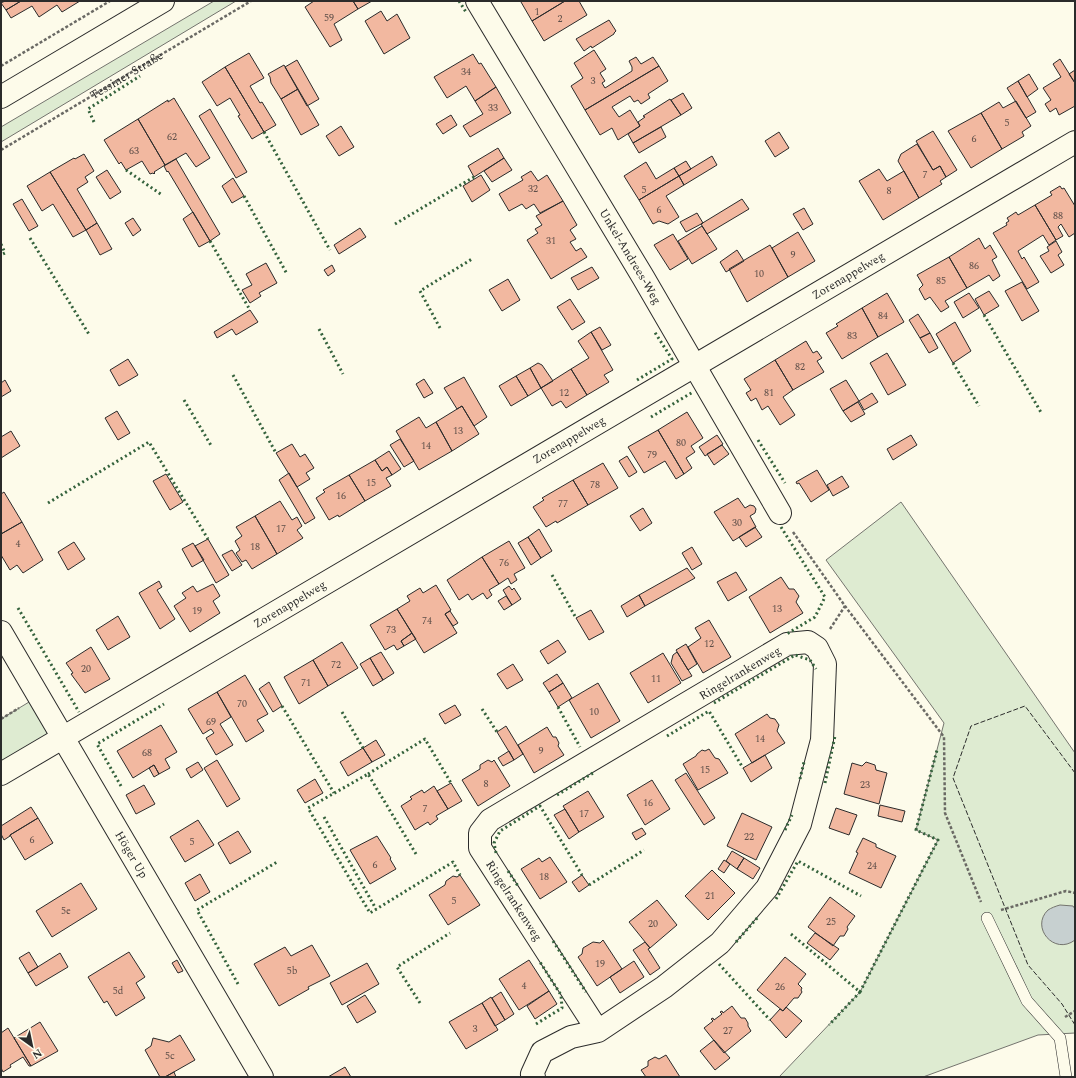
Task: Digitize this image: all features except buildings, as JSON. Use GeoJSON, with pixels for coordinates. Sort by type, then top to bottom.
{"type":"FeatureCollection","features":[{"type":"Feature","properties":{"kind":"street","name":"Unkel-Andrees-Weg"},"geometry":{"type":"LineString","coordinates":[[477,1],[696,366],[780,513]]}},
{"type":"Feature","properties":{"kind":"street"},"geometry":{"type":"LineString","coordinates":[[1,96],[150,4]]}},
{"type":"Feature","properties":{"kind":"street","name":"Zorenappelweg"},"geometry":{"type":"LineString","coordinates":[[1,774],[1075,142]]}},
{"type":"Feature","properties":{"kind":"street","name":"Höger Up"},"geometry":{"type":"LineString","coordinates":[[1,632],[64,737],[262,1077]]}},
{"type":"Feature","properties":{"kind":"street","name":"Ringelrankenweg"},"geometry":{"type":"LineString","coordinates":[[534,1077],[532,1074],[542,1052],[571,1036],[598,1031],[664,987],[720,943],[767,888],[800,824],[822,740],[825,664],[817,648],[808,642],[787,644],[490,820],[480,833],[480,848],[598,1031]]}},
{"type":"Feature","properties":{"kind":"lane"},"geometry":{"type":"LineString","coordinates":[[987,918],[1026,1001],[1060,1038],[1066,1077]]}},
{"type":"Feature","properties":{"kind":"path"},"geometry":{"type":"LineString","coordinates":[[1,66],[110,1]]}},
{"type":"Feature","properties":{"kind":"path","name":"Tessiner Straße"},"geometry":{"type":"LineString","coordinates":[[1,150],[252,1]]}},
{"type":"Feature","properties":{"kind":"path"},"geometry":{"type":"LineString","coordinates":[[780,513],[845,606],[944,737],[945,813],[987,918]]}},
{"type":"Feature","properties":{"kind":"path"},"geometry":{"type":"LineString","coordinates":[[1005,908],[1066,891],[1075,893]]}},
{"type":"Feature","properties":{"kind":"path"},"geometry":{"type":"LineString","coordinates":[[1069,1015],[1075,1011]]}},
{"type":"Feature","properties":{"kind":"green space"},"geometry":{"type":"Polygon","coordinates":[[[214,1],[236,1],[1,142],[1,127],[214,1]]]}},
{"type":"Feature","properties":{"kind":"green space"},"geometry":{"type":"Polygon","coordinates":[[[901,502],[1075,753],[1075,1033],[1038,1035],[923,1077],[779,1077],[860,992],[938,840],[916,830],[944,723],[826,560],[901,502]]]}},
{"type":"Feature","properties":{"kind":"green space"},"geometry":{"type":"Polygon","coordinates":[[[39,696],[64,737],[1,774],[1,719],[39,696]]]}},
{"type":"Feature","properties":{"kind":"shaded area"},"geometry":{"type":"Polygon","coordinates":[[[1060,905],[1073,906],[1075,909],[1075,940],[1067,944],[1052,942],[1043,931],[1043,917],[1048,910],[1060,905]]]}},
{"type":"Feature","properties":{"kind":"hedge"},"geometry":{"type":"LineString","coordinates":[[459,1],[466,12]]}},
{"type":"Feature","properties":{"kind":"hedge"},"geometry":{"type":"LineString","coordinates":[[94,122],[88,109],[140,76]]}},
{"type":"Feature","properties":{"kind":"hedge"},"geometry":{"type":"LineString","coordinates":[[264,132],[330,250]]}},
{"type":"Feature","properties":{"kind":"hedge"},"geometry":{"type":"LineString","coordinates":[[126,170],[162,195]]}},
{"type":"Feature","properties":{"kind":"hedge"},"geometry":{"type":"LineString","coordinates":[[395,224],[474,177]]}},
{"type":"Feature","properties":{"kind":"hedge"},"geometry":{"type":"LineString","coordinates":[[244,196],[287,274]]}},
{"type":"Feature","properties":{"kind":"hedge"},"geometry":{"type":"LineString","coordinates":[[30,238],[90,336]]}},
{"type":"Feature","properties":{"kind":"hedge"},"geometry":{"type":"LineString","coordinates":[[210,241],[250,310]]}},
{"type":"Feature","properties":{"kind":"hedge"},"geometry":{"type":"LineString","coordinates":[[1,244],[5,253],[1,255]]}},
{"type":"Feature","properties":{"kind":"hedge"},"geometry":{"type":"LineString","coordinates":[[440,328],[420,291],[472,259]]}},
{"type":"Feature","properties":{"kind":"hedge"},"geometry":{"type":"LineString","coordinates":[[984,315],[1042,414]]}},
{"type":"Feature","properties":{"kind":"hedge"},"geometry":{"type":"LineString","coordinates":[[319,329],[343,374]]}},
{"type":"Feature","properties":{"kind":"hedge"},"geometry":{"type":"LineString","coordinates":[[637,380],[672,359],[654,331]]}},
{"type":"Feature","properties":{"kind":"hedge"},"geometry":{"type":"LineString","coordinates":[[953,363],[979,406]]}},
{"type":"Feature","properties":{"kind":"hedge"},"geometry":{"type":"LineString","coordinates":[[233,375],[276,453]]}},
{"type":"Feature","properties":{"kind":"hedge"},"geometry":{"type":"LineString","coordinates":[[651,417],[693,392]]}},
{"type":"Feature","properties":{"kind":"hedge"},"geometry":{"type":"LineString","coordinates":[[184,400],[212,447]]}},
{"type":"Feature","properties":{"kind":"hedge"},"geometry":{"type":"LineString","coordinates":[[758,440],[785,483]]}},
{"type":"Feature","properties":{"kind":"hedge"},"geometry":{"type":"LineString","coordinates":[[48,503],[149,442],[208,539]]}},
{"type":"Feature","properties":{"kind":"hedge"},"geometry":{"type":"LineString","coordinates":[[781,527],[825,597],[815,617],[785,635]]}},
{"type":"Feature","properties":{"kind":"hedge"},"geometry":{"type":"LineString","coordinates":[[552,575],[576,618]]}},
{"type":"Feature","properties":{"kind":"hedge"},"geometry":{"type":"LineString","coordinates":[[18,608],[79,712]]}},
{"type":"Feature","properties":{"kind":"hedge"},"geometry":{"type":"LineString","coordinates":[[714,703],[795,655],[810,660],[816,669]]}},
{"type":"Feature","properties":{"kind":"hedge"},"geometry":{"type":"LineString","coordinates":[[121,786],[97,744],[164,704]]}},
{"type":"Feature","properties":{"kind":"hedge"},"geometry":{"type":"LineString","coordinates":[[282,706],[334,793]]}},
{"type":"Feature","properties":{"kind":"hedge"},"geometry":{"type":"LineString","coordinates":[[558,707],[580,747]]}},
{"type":"Feature","properties":{"kind":"hedge"},"geometry":{"type":"LineString","coordinates":[[482,709],[497,732]]}},
{"type":"Feature","properties":{"kind":"hedge"},"geometry":{"type":"LineString","coordinates":[[667,736],[709,711],[743,768]]}},
{"type":"Feature","properties":{"kind":"hedge"},"geometry":{"type":"LineString","coordinates":[[342,712],[363,748]]}},
{"type":"Feature","properties":{"kind":"hedge"},"geometry":{"type":"LineString","coordinates":[[825,783],[835,736]]}},
{"type":"Feature","properties":{"kind":"hedge"},"geometry":{"type":"LineString","coordinates":[[368,774],[425,739],[451,783]]}},
{"type":"Feature","properties":{"kind":"hedge"},"geometry":{"type":"LineString","coordinates":[[860,992],[938,840],[916,830],[937,750]]}},
{"type":"Feature","properties":{"kind":"hedge"},"geometry":{"type":"LineString","coordinates":[[800,779],[804,762]]}},
{"type":"Feature","properties":{"kind":"hedge"},"geometry":{"type":"LineString","coordinates":[[557,795],[593,773]]}},
{"type":"Feature","properties":{"kind":"hedge"},"geometry":{"type":"LineString","coordinates":[[416,854],[368,774],[308,808],[370,913],[453,862],[460,875]]}},
{"type":"Feature","properties":{"kind":"hedge"},"geometry":{"type":"LineString","coordinates":[[496,853],[494,843],[500,831],[540,806],[582,875]]}},
{"type":"Feature","properties":{"kind":"hedge"},"geometry":{"type":"LineString","coordinates":[[785,830],[792,815]]}},
{"type":"Feature","properties":{"kind":"hedge"},"geometry":{"type":"LineString","coordinates":[[324,817],[376,909]]}},
{"type":"Feature","properties":{"kind":"hedge"},"geometry":{"type":"LineString","coordinates":[[589,885],[644,850]]}},
{"type":"Feature","properties":{"kind":"hedge"},"geometry":{"type":"LineString","coordinates":[[776,899],[798,861],[861,896]]}},
{"type":"Feature","properties":{"kind":"hedge"},"geometry":{"type":"LineString","coordinates":[[238,984],[197,910],[277,862]]}},
{"type":"Feature","properties":{"kind":"hedge"},"geometry":{"type":"LineString","coordinates":[[508,871],[518,886]]}},
{"type":"Feature","properties":{"kind":"hedge"},"geometry":{"type":"LineString","coordinates":[[736,942],[758,917]]}},
{"type":"Feature","properties":{"kind":"hedge"},"geometry":{"type":"LineString","coordinates":[[420,1003],[397,967],[450,933]]}},
{"type":"Feature","properties":{"kind":"hedge"},"geometry":{"type":"LineString","coordinates":[[791,934],[860,992],[829,1025]]}},
{"type":"Feature","properties":{"kind":"hedge"},"geometry":{"type":"LineString","coordinates":[[553,941],[586,992]]}},
{"type":"Feature","properties":{"kind":"hedge"},"geometry":{"type":"LineString","coordinates":[[536,1024],[562,1008],[561,995],[540,962]]}},
{"type":"Feature","properties":{"kind":"hedge"},"geometry":{"type":"LineString","coordinates":[[719,964],[770,1020]]}},
{"type":"Feature","properties":{"kind":"fence"},"geometry":{"type":"LineString","coordinates":[[1075,773],[1025,706],[971,726],[953,778],[1028,965],[1062,1004],[1075,1025]]}}]}
